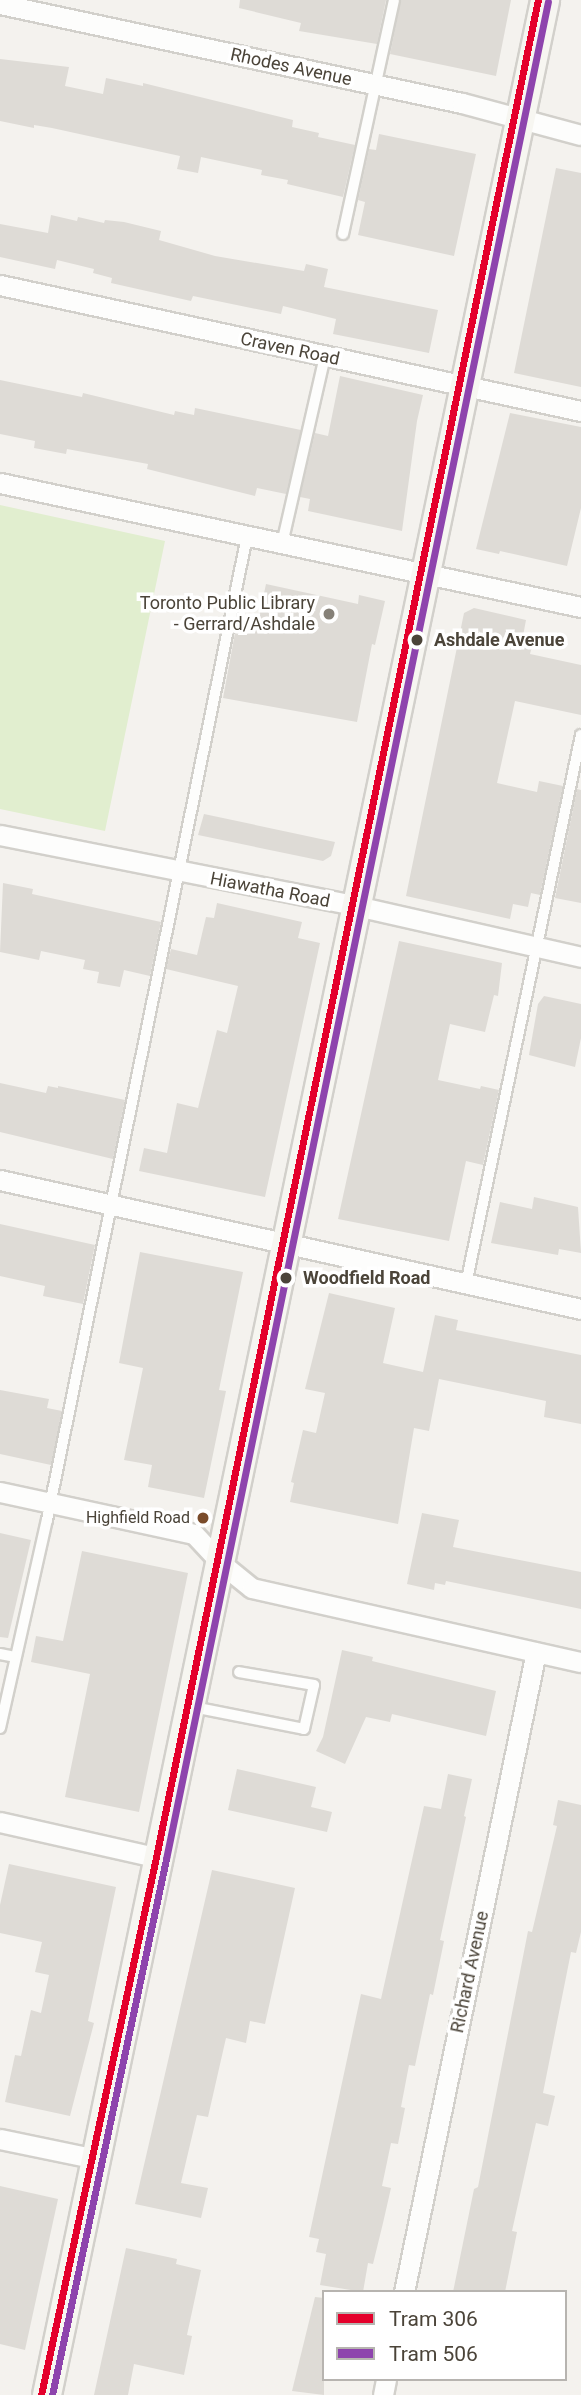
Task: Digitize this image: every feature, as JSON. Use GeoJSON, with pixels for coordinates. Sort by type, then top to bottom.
{"type":"FeatureCollection","features":[{"type":"Feature","properties":{"kind":"main road"},"geometry":{"type":"LineString","coordinates":[[47,2395],[222,1564],[462,386],[545,0]]}},
{"type":"Feature","properties":{"kind":"street","name":"Rhodes Avenue"},"geometry":{"type":"LineString","coordinates":[[0,4],[376,85],[581,135]]}},
{"type":"Feature","properties":{"kind":"street","name":"Craven Road"},"geometry":{"type":"LineString","coordinates":[[0,285],[581,411]]}},
{"type":"Feature","properties":{"kind":"street"},"geometry":{"type":"LineString","coordinates":[[0,483],[581,607]]}},
{"type":"Feature","properties":{"kind":"street","name":"Hiawatha Road"},"geometry":{"type":"LineString","coordinates":[[0,835],[357,906],[581,957]]}},
{"type":"Feature","properties":{"kind":"street"},"geometry":{"type":"LineString","coordinates":[[0,1180],[581,1309]]}},
{"type":"Feature","properties":{"kind":"street"},"geometry":{"type":"LineString","coordinates":[[0,1492],[194,1534],[222,1564],[252,1588],[581,1662]]}},
{"type":"Feature","properties":{"kind":"street","name":"Richard Avenue"},"geometry":{"type":"LineString","coordinates":[[404,2290],[536,1652]]}},
{"type":"Feature","properties":{"kind":"street"},"geometry":{"type":"LineString","coordinates":[[0,1822],[160,1858]]}},
{"type":"Feature","properties":{"kind":"street"},"geometry":{"type":"LineString","coordinates":[[0,2139],[97,2159]]}},
{"type":"Feature","properties":{"kind":"lane"},"geometry":{"type":"LineString","coordinates":[[344,234],[394,0]]}},
{"type":"Feature","properties":{"kind":"lane"},"geometry":{"type":"LineString","coordinates":[[282,544],[325,357]]}},
{"type":"Feature","properties":{"kind":"lane"},"geometry":{"type":"LineString","coordinates":[[0,1728],[51,1503],[247,536]]}},
{"type":"Feature","properties":{"kind":"lane"},"geometry":{"type":"LineString","coordinates":[[466,1284],[581,735]]}},
{"type":"Feature","properties":{"kind":"lane"},"geometry":{"type":"LineString","coordinates":[[0,1654],[15,1657]]}},
{"type":"Feature","properties":{"kind":"lane"},"geometry":{"type":"LineString","coordinates":[[192,1707],[304,1729],[314,1685],[239,1672]]}},
{"type":"Feature","properties":{"kind":"green space"},"geometry":{"type":"Polygon","coordinates":[[[0,505],[165,541],[105,831],[0,809],[0,505]]]}},
{"type":"Feature","properties":{"kind":"building"},"geometry":{"type":"Polygon","coordinates":[[[240,0],[386,0],[377,44],[299,31],[301,23],[239,8],[240,0]]]}},
{"type":"Feature","properties":{"kind":"building"},"geometry":{"type":"Polygon","coordinates":[[[401,0],[511,0],[496,76],[390,54],[401,0]]]}},
{"type":"Feature","properties":{"kind":"building"},"geometry":{"type":"Polygon","coordinates":[[[0,59],[69,67],[65,86],[103,94],[106,78],[143,86],[143,83],[293,120],[292,127],[319,133],[318,137],[355,145],[343,197],[287,184],[288,180],[261,175],[262,170],[201,157],[198,173],[177,169],[180,156],[52,128],[34,125],[34,128],[0,121],[0,59]]]}},
{"type":"Feature","properties":{"kind":"building"},"geometry":{"type":"Polygon","coordinates":[[[379,134],[476,154],[454,256],[358,235],[365,202],[358,200],[369,149],[376,150],[379,134]]]}},
{"type":"Feature","properties":{"kind":"building"},"geometry":{"type":"Polygon","coordinates":[[[556,168],[581,173],[581,387],[514,373],[556,168]]]}},
{"type":"Feature","properties":{"kind":"building"},"geometry":{"type":"Polygon","coordinates":[[[51,215],[77,221],[78,217],[104,223],[105,220],[124,222],[161,231],[159,240],[215,256],[304,271],[306,264],[328,269],[324,287],[438,310],[429,353],[333,334],[336,319],[283,306],[281,314],[193,296],[191,301],[111,283],[112,278],[93,273],[94,269],[57,260],[55,269],[0,257],[0,224],[48,233],[51,215]]]}},
{"type":"Feature","properties":{"kind":"building"},"geometry":{"type":"Polygon","coordinates":[[[340,376],[423,395],[402,531],[308,511],[310,499],[300,497],[315,433],[328,436],[340,376]]]}},
{"type":"Feature","properties":{"kind":"building"},"geometry":{"type":"Polygon","coordinates":[[[0,380],[82,397],[83,393],[174,415],[175,411],[194,415],[195,408],[301,430],[286,494],[257,488],[255,496],[147,469],[148,464],[67,449],[66,454],[34,448],[35,441],[0,434],[0,380]]]}},
{"type":"Feature","properties":{"kind":"building"},"geometry":{"type":"Polygon","coordinates":[[[510,413],[581,427],[581,508],[567,566],[500,551],[499,554],[476,549],[510,413]]]}},
{"type":"Feature","properties":{"kind":"building"},"geometry":{"type":"Polygon","coordinates":[[[266,584],[358,604],[359,595],[385,601],[375,645],[372,644],[357,722],[223,698],[237,622],[257,626],[266,584]]]}},
{"type":"Feature","properties":{"kind":"building"},"geometry":{"type":"Polygon","coordinates":[[[474,608],[526,620],[523,636],[534,638],[530,654],[581,665],[581,715],[515,701],[497,783],[537,792],[539,781],[563,786],[540,895],[531,893],[528,907],[513,904],[510,919],[406,896],[464,613],[474,608]]]}},
{"type":"Feature","properties":{"kind":"building"},"geometry":{"type":"Polygon","coordinates":[[[577,789],[581,790],[581,903],[555,898],[577,789]]]}},
{"type":"Feature","properties":{"kind":"building"},"geometry":{"type":"Polygon","coordinates":[[[204,814],[335,842],[331,856],[323,861],[198,835],[204,814]]]}},
{"type":"Feature","properties":{"kind":"building"},"geometry":{"type":"Polygon","coordinates":[[[3,883],[33,889],[32,894],[161,922],[150,976],[124,970],[120,987],[97,983],[99,972],[83,969],[85,960],[41,951],[39,960],[0,952],[3,883]]]}},
{"type":"Feature","properties":{"kind":"building"},"geometry":{"type":"Polygon","coordinates":[[[217,903],[302,922],[298,938],[320,943],[265,1197],[139,1171],[144,1148],[167,1153],[177,1103],[198,1108],[217,1030],[227,1033],[238,986],[166,969],[171,949],[197,955],[206,917],[214,918],[217,903]]]}},
{"type":"Feature","properties":{"kind":"building"},"geometry":{"type":"Polygon","coordinates":[[[399,941],[502,963],[498,996],[494,995],[485,1032],[450,1024],[438,1080],[499,1090],[483,1165],[466,1161],[449,1241],[338,1219],[399,941]]]}},
{"type":"Feature","properties":{"kind":"building"},"geometry":{"type":"Polygon","coordinates":[[[544,996],[581,1004],[581,1038],[575,1067],[529,1055],[538,1004],[544,996]]]}},
{"type":"Feature","properties":{"kind":"building"},"geometry":{"type":"Polygon","coordinates":[[[0,1083],[46,1093],[48,1086],[58,1086],[125,1100],[113,1159],[0,1132],[0,1083]]]}},
{"type":"Feature","properties":{"kind":"building"},"geometry":{"type":"Polygon","coordinates":[[[534,1197],[578,1207],[581,1253],[559,1249],[558,1255],[491,1243],[500,1202],[532,1209],[534,1197]]]}},
{"type":"Feature","properties":{"kind":"building"},"geometry":{"type":"Polygon","coordinates":[[[0,1224],[95,1245],[83,1304],[43,1296],[45,1286],[0,1276],[0,1224]]]}},
{"type":"Feature","properties":{"kind":"building"},"geometry":{"type":"Polygon","coordinates":[[[140,1252],[243,1272],[219,1390],[226,1391],[204,1498],[148,1487],[152,1465],[124,1460],[143,1368],[119,1363],[140,1252]]]}},
{"type":"Feature","properties":{"kind":"building"},"geometry":{"type":"Polygon","coordinates":[[[329,1293],[395,1308],[383,1363],[423,1372],[435,1315],[458,1320],[456,1330],[581,1355],[581,1424],[544,1417],[546,1401],[439,1379],[429,1431],[414,1428],[398,1524],[290,1502],[294,1483],[291,1482],[303,1430],[316,1433],[325,1393],[305,1389],[329,1293]]]}},
{"type":"Feature","properties":{"kind":"building"},"geometry":{"type":"Polygon","coordinates":[[[0,1390],[49,1399],[47,1408],[62,1411],[51,1465],[0,1454],[0,1390]]]}},
{"type":"Feature","properties":{"kind":"building"},"geometry":{"type":"Polygon","coordinates":[[[422,1513],[459,1520],[453,1547],[581,1572],[581,1609],[446,1581],[445,1585],[435,1583],[434,1590],[407,1584],[422,1513]]]}},
{"type":"Feature","properties":{"kind":"building"},"geometry":{"type":"Polygon","coordinates":[[[0,1533],[31,1540],[8,1638],[0,1637],[0,1533]]]}},
{"type":"Feature","properties":{"kind":"building"},"geometry":{"type":"Polygon","coordinates":[[[82,1551],[188,1573],[139,1812],[65,1797],[90,1674],[31,1662],[36,1636],[63,1641],[82,1551]]]}},
{"type":"Feature","properties":{"kind":"building"},"geometry":{"type":"Polygon","coordinates":[[[342,1650],[373,1657],[372,1661],[496,1691],[486,1736],[392,1714],[390,1722],[366,1717],[345,1764],[316,1751],[323,1737],[342,1650]]]}},
{"type":"Feature","properties":{"kind":"building"},"geometry":{"type":"Polygon","coordinates":[[[237,1769],[316,1787],[311,1807],[332,1812],[327,1832],[228,1810],[237,1769]]]}},
{"type":"Feature","properties":{"kind":"building"},"geometry":{"type":"Polygon","coordinates":[[[448,1774],[472,1779],[440,1940],[444,1941],[433,1995],[430,1994],[415,2066],[409,2065],[401,2107],[405,2108],[398,2144],[391,2143],[382,2186],[391,2188],[373,2264],[368,2263],[363,2290],[320,2285],[326,2254],[316,2252],[319,2239],[309,2237],[361,1994],[381,1999],[424,1806],[441,1809],[448,1774]]]}},
{"type":"Feature","properties":{"kind":"building"},"geometry":{"type":"Polygon","coordinates":[[[558,1800],[581,1805],[581,1932],[576,1953],[571,1952],[543,2093],[555,2096],[548,2126],[536,2123],[512,2231],[517,2232],[505,2290],[453,2290],[474,2189],[478,2187],[528,1931],[532,1932],[557,1826],[553,1825],[558,1800]]]}},
{"type":"Feature","properties":{"kind":"building"},"geometry":{"type":"Polygon","coordinates":[[[9,1864],[116,1887],[88,2021],[94,2023],[70,2116],[5,2102],[15,2055],[21,2056],[31,2010],[41,2013],[49,1975],[35,1972],[42,1942],[0,1933],[0,1905],[9,1864]]]}},
{"type":"Feature","properties":{"kind":"building"},"geometry":{"type":"Polygon","coordinates":[[[212,1870],[295,1888],[265,2024],[250,2021],[246,2043],[226,2038],[208,2117],[197,2115],[181,2183],[208,2188],[201,2218],[135,2204],[212,1870]]]}},
{"type":"Feature","properties":{"kind":"building"},"geometry":{"type":"Polygon","coordinates":[[[0,2186],[58,2199],[25,2350],[0,2344],[0,2186]]]}},
{"type":"Feature","properties":{"kind":"building"},"geometry":{"type":"Polygon","coordinates":[[[126,2248],[177,2259],[176,2264],[201,2270],[187,2335],[192,2336],[184,2375],[134,2364],[128,2395],[94,2395],[126,2248]]]}},
{"type":"Feature","properties":{"kind":"building"},"geometry":{"type":"Polygon","coordinates":[[[315,2297],[322,2298],[324,2395],[292,2391],[315,2297]]]}},
{"type":"Feature","properties":{"kind":"tram line","name":"306"},"geometry":{"type":"LineString","coordinates":[[41,2395],[156,1857],[538,0]]}},
{"type":"Feature","properties":{"kind":"tram line","name":"506"},"geometry":{"type":"LineString","coordinates":[[52,2395],[166,1859],[548,2]]}},
{"type":"Feature","properties":{"kind":"place","name":"Toronto Public Library - Gerrard/Ashdale"},"geometry":{"type":"Point","coordinates":[329,614]}},
{"type":"Feature","properties":{"kind":"place","name":"Ashdale Avenue"},"geometry":{"type":"Point","coordinates":[417,640]}},
{"type":"Feature","properties":{"kind":"place","name":"Woodfield Road"},"geometry":{"type":"Point","coordinates":[286,1278]}},
{"type":"Feature","properties":{"kind":"place","name":"Highfield Road"},"geometry":{"type":"Point","coordinates":[203,1518]}}]}
